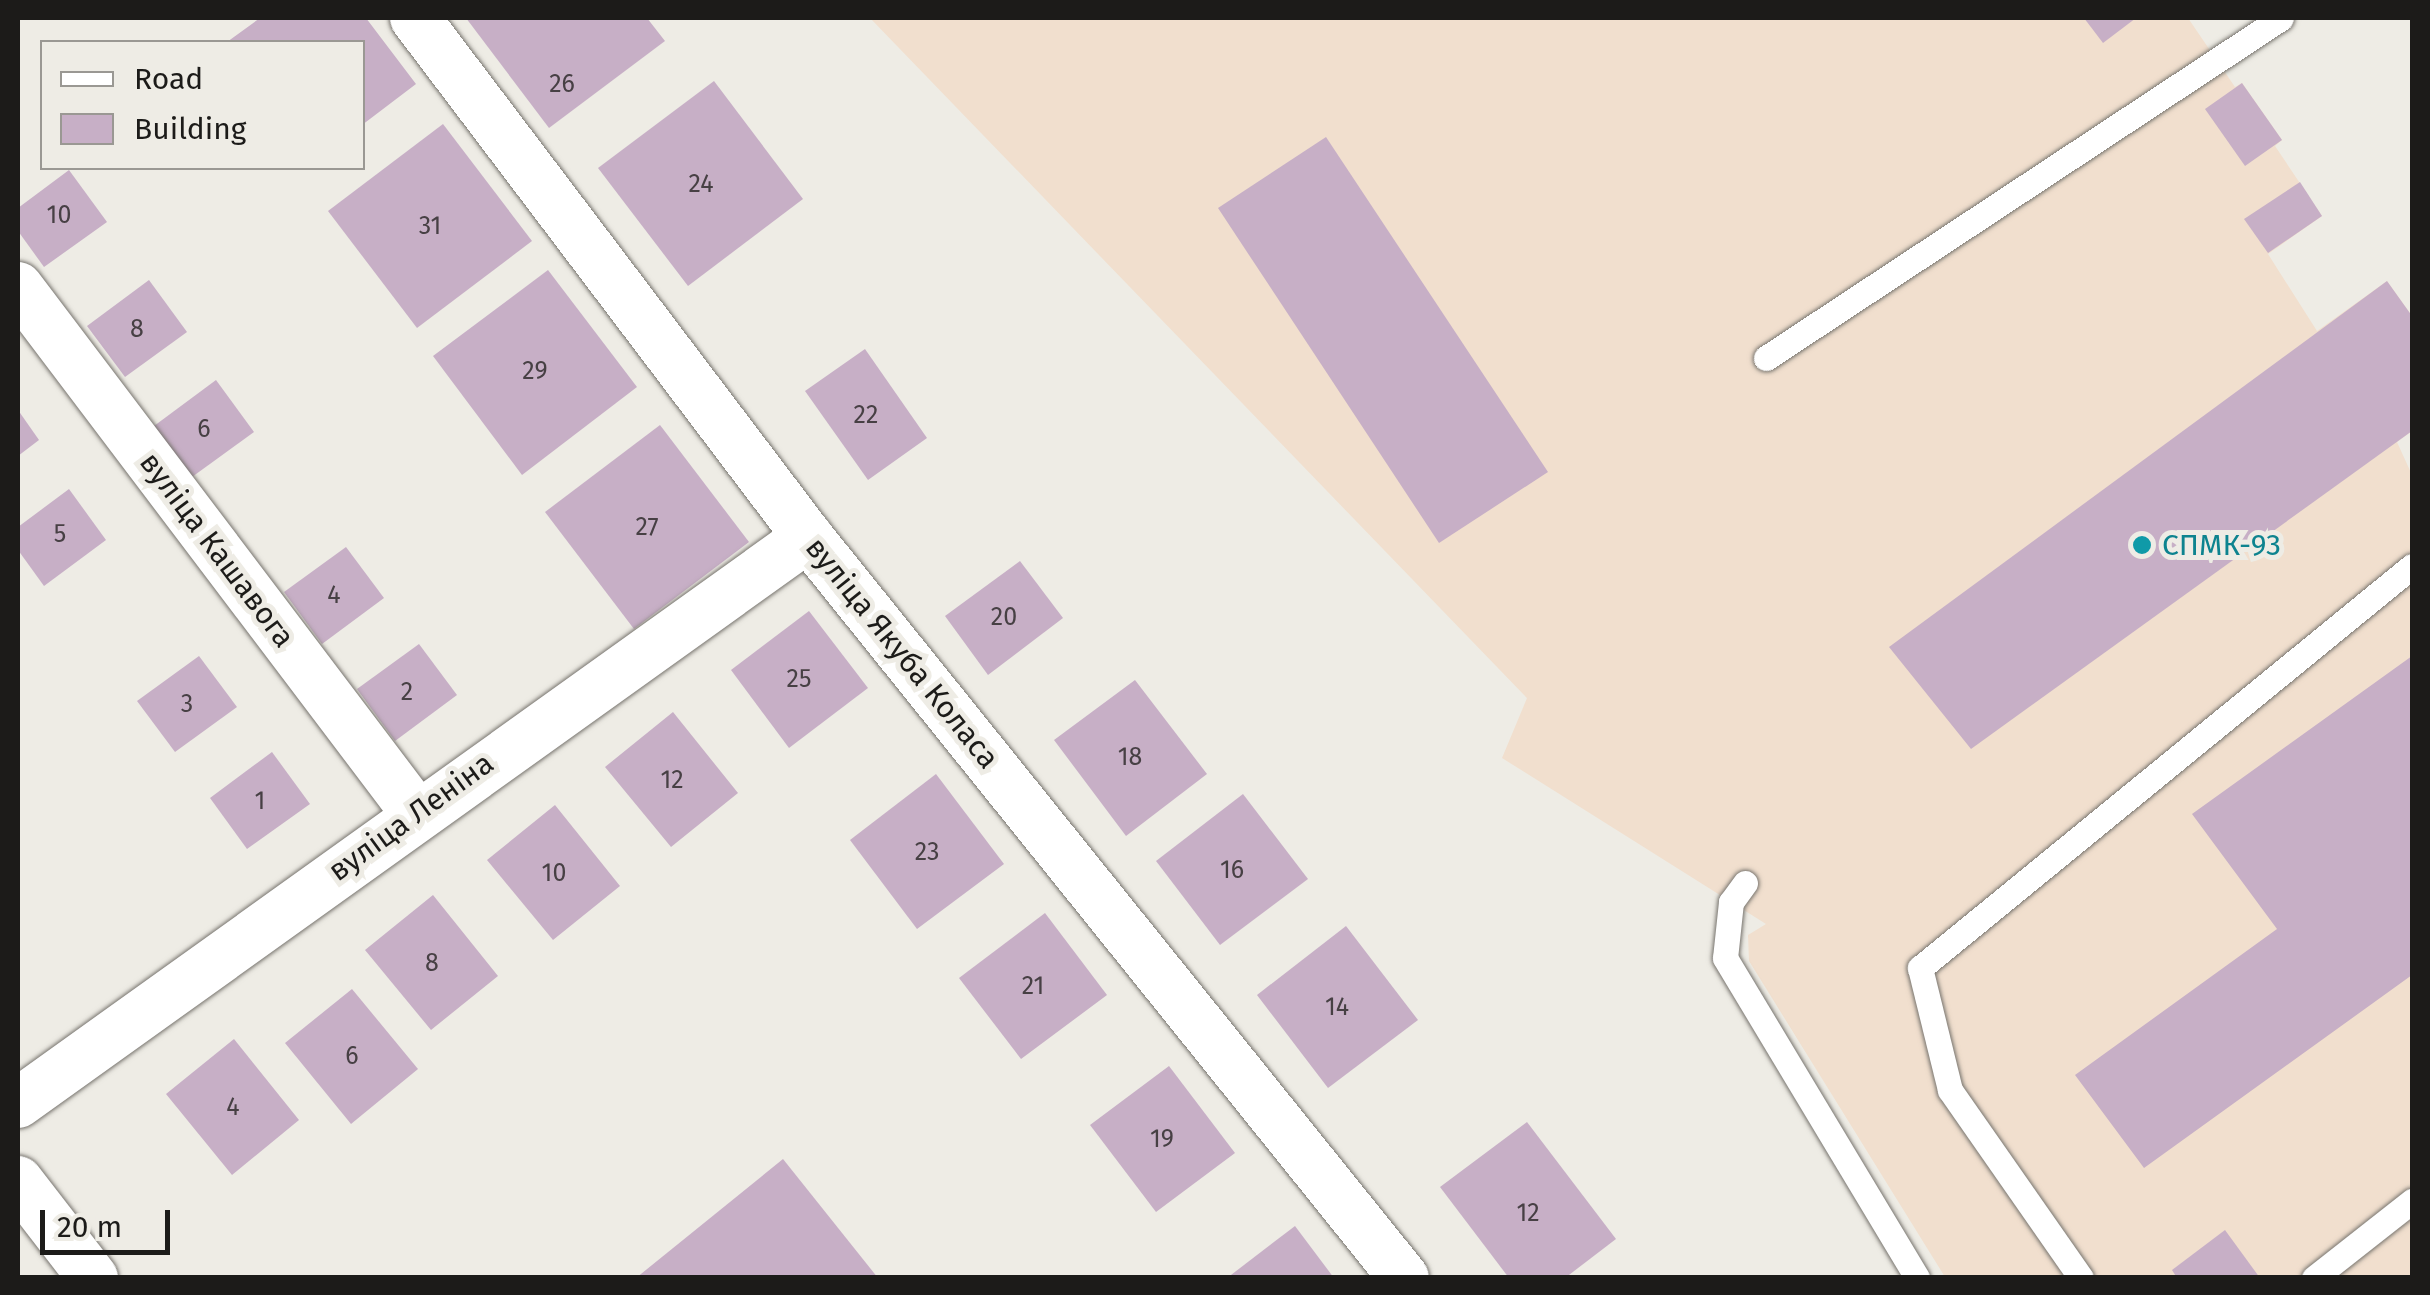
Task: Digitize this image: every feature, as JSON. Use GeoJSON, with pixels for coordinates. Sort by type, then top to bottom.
{"type":"FeatureCollection","features":[{"type":"Feature","properties":{"kind":"street","name":"вуліца Якуба Коласа"},"geometry":{"type":"LineString","coordinates":[[415,18],[808,537],[1404,1278]]}},
{"type":"Feature","properties":{"kind":"street","name":"вуліца Кашавога"},"geometry":{"type":"LineString","coordinates":[[18,287],[416,812]]}},
{"type":"Feature","properties":{"kind":"street","name":"вуліца Леніна"},"geometry":{"type":"LineString","coordinates":[[18,1103],[416,812],[808,537]]}},
{"type":"Feature","properties":{"kind":"street"},"geometry":{"type":"LineString","coordinates":[[18,1181],[92,1278]]}},
{"type":"Feature","properties":{"kind":"lane"},"geometry":{"type":"LineString","coordinates":[[1766,358],[2282,18]]}},
{"type":"Feature","properties":{"kind":"lane"},"geometry":{"type":"LineString","coordinates":[[2081,1278],[1950,1090],[1920,968],[2412,566]]}},
{"type":"Feature","properties":{"kind":"lane"},"geometry":{"type":"LineString","coordinates":[[1745,883],[1731,902],[1725,958],[1916,1278]]}},
{"type":"Feature","properties":{"kind":"lane"},"geometry":{"type":"LineString","coordinates":[[2314,1278],[2412,1201]]}},
{"type":"Feature","properties":{"kind":"shaded area"},"geometry":{"type":"Polygon","coordinates":[[[870,18],[2188,18],[2235,87],[2242,83],[2282,140],[2275,146],[2322,216],[2268,254],[2317,331],[2387,281],[2412,316],[2412,431],[2397,442],[2412,475],[2412,1277],[1945,1277],[1749,961],[1748,935],[1766,924],[1502,758],[1527,698],[870,18]]]}},
{"type":"Feature","properties":{"kind":"building"},"geometry":{"type":"Polygon","coordinates":[[[260,18],[366,18],[416,84],[365,123],[365,40],[230,40],[260,18]]]}},
{"type":"Feature","properties":{"kind":"building"},"geometry":{"type":"Polygon","coordinates":[[[466,18],[647,18],[665,41],[549,128],[466,18]]]}},
{"type":"Feature","properties":{"kind":"building"},"geometry":{"type":"Polygon","coordinates":[[[2084,18],[2136,18],[2103,43],[2084,18]]]}},
{"type":"Feature","properties":{"kind":"building"},"geometry":{"type":"Polygon","coordinates":[[[714,81],[803,199],[688,286],[598,168],[714,81]]]}},
{"type":"Feature","properties":{"kind":"building"},"geometry":{"type":"Polygon","coordinates":[[[2242,83],[2282,140],[2245,166],[2205,109],[2242,83]]]}},
{"type":"Feature","properties":{"kind":"building"},"geometry":{"type":"Polygon","coordinates":[[[443,124],[532,241],[417,328],[328,211],[443,124]]]}},
{"type":"Feature","properties":{"kind":"building"},"geometry":{"type":"Polygon","coordinates":[[[1326,137],[1548,472],[1439,543],[1218,208],[1326,137]]]}},
{"type":"Feature","properties":{"kind":"building"},"geometry":{"type":"Polygon","coordinates":[[[69,170],[107,222],[44,267],[18,231],[18,208],[69,170]]]}},
{"type":"Feature","properties":{"kind":"building"},"geometry":{"type":"Polygon","coordinates":[[[2300,182],[2322,216],[2268,253],[2244,219],[2300,182]]]}},
{"type":"Feature","properties":{"kind":"building"},"geometry":{"type":"Polygon","coordinates":[[[548,270],[637,387],[522,475],[433,356],[548,270]]]}},
{"type":"Feature","properties":{"kind":"building"},"geometry":{"type":"Polygon","coordinates":[[[149,280],[187,332],[125,377],[87,326],[149,280]]]}},
{"type":"Feature","properties":{"kind":"building","name":"СПМК-93"},"geometry":{"type":"Polygon","coordinates":[[[2387,281],[2412,316],[2412,431],[1971,749],[1889,647],[2387,281]]]}},
{"type":"Feature","properties":{"kind":"building"},"geometry":{"type":"Polygon","coordinates":[[[865,349],[927,438],[868,480],[805,391],[865,349]]]}},
{"type":"Feature","properties":{"kind":"building"},"geometry":{"type":"Polygon","coordinates":[[[216,380],[254,432],[192,477],[154,426],[216,380]]]}},
{"type":"Feature","properties":{"kind":"building"},"geometry":{"type":"Polygon","coordinates":[[[18,410],[39,440],[18,456],[18,410]]]}},
{"type":"Feature","properties":{"kind":"building"},"geometry":{"type":"Polygon","coordinates":[[[660,425],[749,542],[634,629],[545,512],[660,425]]]}},
{"type":"Feature","properties":{"kind":"building"},"geometry":{"type":"Polygon","coordinates":[[[69,489],[106,540],[44,586],[18,550],[18,527],[69,489]]]}},
{"type":"Feature","properties":{"kind":"building"},"geometry":{"type":"Polygon","coordinates":[[[346,547],[384,598],[322,644],[284,592],[346,547]]]}},
{"type":"Feature","properties":{"kind":"building"},"geometry":{"type":"Polygon","coordinates":[[[1020,561],[1063,618],[988,675],[945,616],[1020,561]]]}},
{"type":"Feature","properties":{"kind":"building"},"geometry":{"type":"Polygon","coordinates":[[[809,611],[868,688],[789,748],[731,670],[809,611]]]}},
{"type":"Feature","properties":{"kind":"building"},"geometry":{"type":"Polygon","coordinates":[[[419,644],[457,695],[395,741],[357,689],[419,644]]]}},
{"type":"Feature","properties":{"kind":"building"},"geometry":{"type":"Polygon","coordinates":[[[199,656],[237,707],[175,752],[137,701],[199,656]]]}},
{"type":"Feature","properties":{"kind":"building"},"geometry":{"type":"Polygon","coordinates":[[[2412,656],[2412,975],[2144,1168],[2075,1075],[2277,929],[2192,814],[2412,656]]]}},
{"type":"Feature","properties":{"kind":"building"},"geometry":{"type":"Polygon","coordinates":[[[1135,680],[1207,774],[1126,836],[1054,740],[1135,680]]]}},
{"type":"Feature","properties":{"kind":"building"},"geometry":{"type":"Polygon","coordinates":[[[673,712],[738,793],[671,847],[605,767],[673,712]]]}},
{"type":"Feature","properties":{"kind":"building"},"geometry":{"type":"Polygon","coordinates":[[[272,752],[310,804],[247,849],[210,798],[272,752]]]}},
{"type":"Feature","properties":{"kind":"building"},"geometry":{"type":"Polygon","coordinates":[[[936,774],[1004,864],[917,929],[850,840],[936,774]]]}},
{"type":"Feature","properties":{"kind":"building"},"geometry":{"type":"Polygon","coordinates":[[[1243,794],[1308,879],[1220,945],[1156,861],[1243,794]]]}},
{"type":"Feature","properties":{"kind":"building"},"geometry":{"type":"Polygon","coordinates":[[[555,805],[620,886],[553,940],[487,860],[555,805]]]}},
{"type":"Feature","properties":{"kind":"building"},"geometry":{"type":"Polygon","coordinates":[[[433,895],[498,976],[431,1030],[365,950],[433,895]]]}},
{"type":"Feature","properties":{"kind":"building"},"geometry":{"type":"Polygon","coordinates":[[[1045,913],[1107,995],[1021,1059],[959,978],[1045,913]]]}},
{"type":"Feature","properties":{"kind":"building"},"geometry":{"type":"Polygon","coordinates":[[[1346,926],[1418,1020],[1328,1088],[1257,995],[1346,926]]]}},
{"type":"Feature","properties":{"kind":"building"},"geometry":{"type":"Polygon","coordinates":[[[352,989],[418,1069],[351,1124],[285,1043],[352,989]]]}},
{"type":"Feature","properties":{"kind":"building"},"geometry":{"type":"Polygon","coordinates":[[[234,1039],[299,1120],[232,1175],[166,1094],[234,1039]]]}},
{"type":"Feature","properties":{"kind":"building"},"geometry":{"type":"Polygon","coordinates":[[[1169,1066],[1235,1153],[1156,1212],[1090,1125],[1169,1066]]]}},
{"type":"Feature","properties":{"kind":"building"},"geometry":{"type":"Polygon","coordinates":[[[1527,1122],[1616,1239],[1565,1278],[1509,1278],[1440,1187],[1527,1122]]]}},
{"type":"Feature","properties":{"kind":"building"},"geometry":{"type":"Polygon","coordinates":[[[783,1159],[878,1278],[636,1278],[783,1159]]]}},
{"type":"Feature","properties":{"kind":"building"},"geometry":{"type":"Polygon","coordinates":[[[1295,1226],[1334,1278],[1227,1278],[1295,1226]]]}},
{"type":"Feature","properties":{"kind":"building"},"geometry":{"type":"Polygon","coordinates":[[[2225,1230],[2260,1278],[2177,1278],[2172,1270],[2225,1230]]]}},
{"type":"Feature","properties":{"kind":"place","name":"СПМК-93"},"geometry":{"type":"Point","coordinates":[2142,545]}}]}
